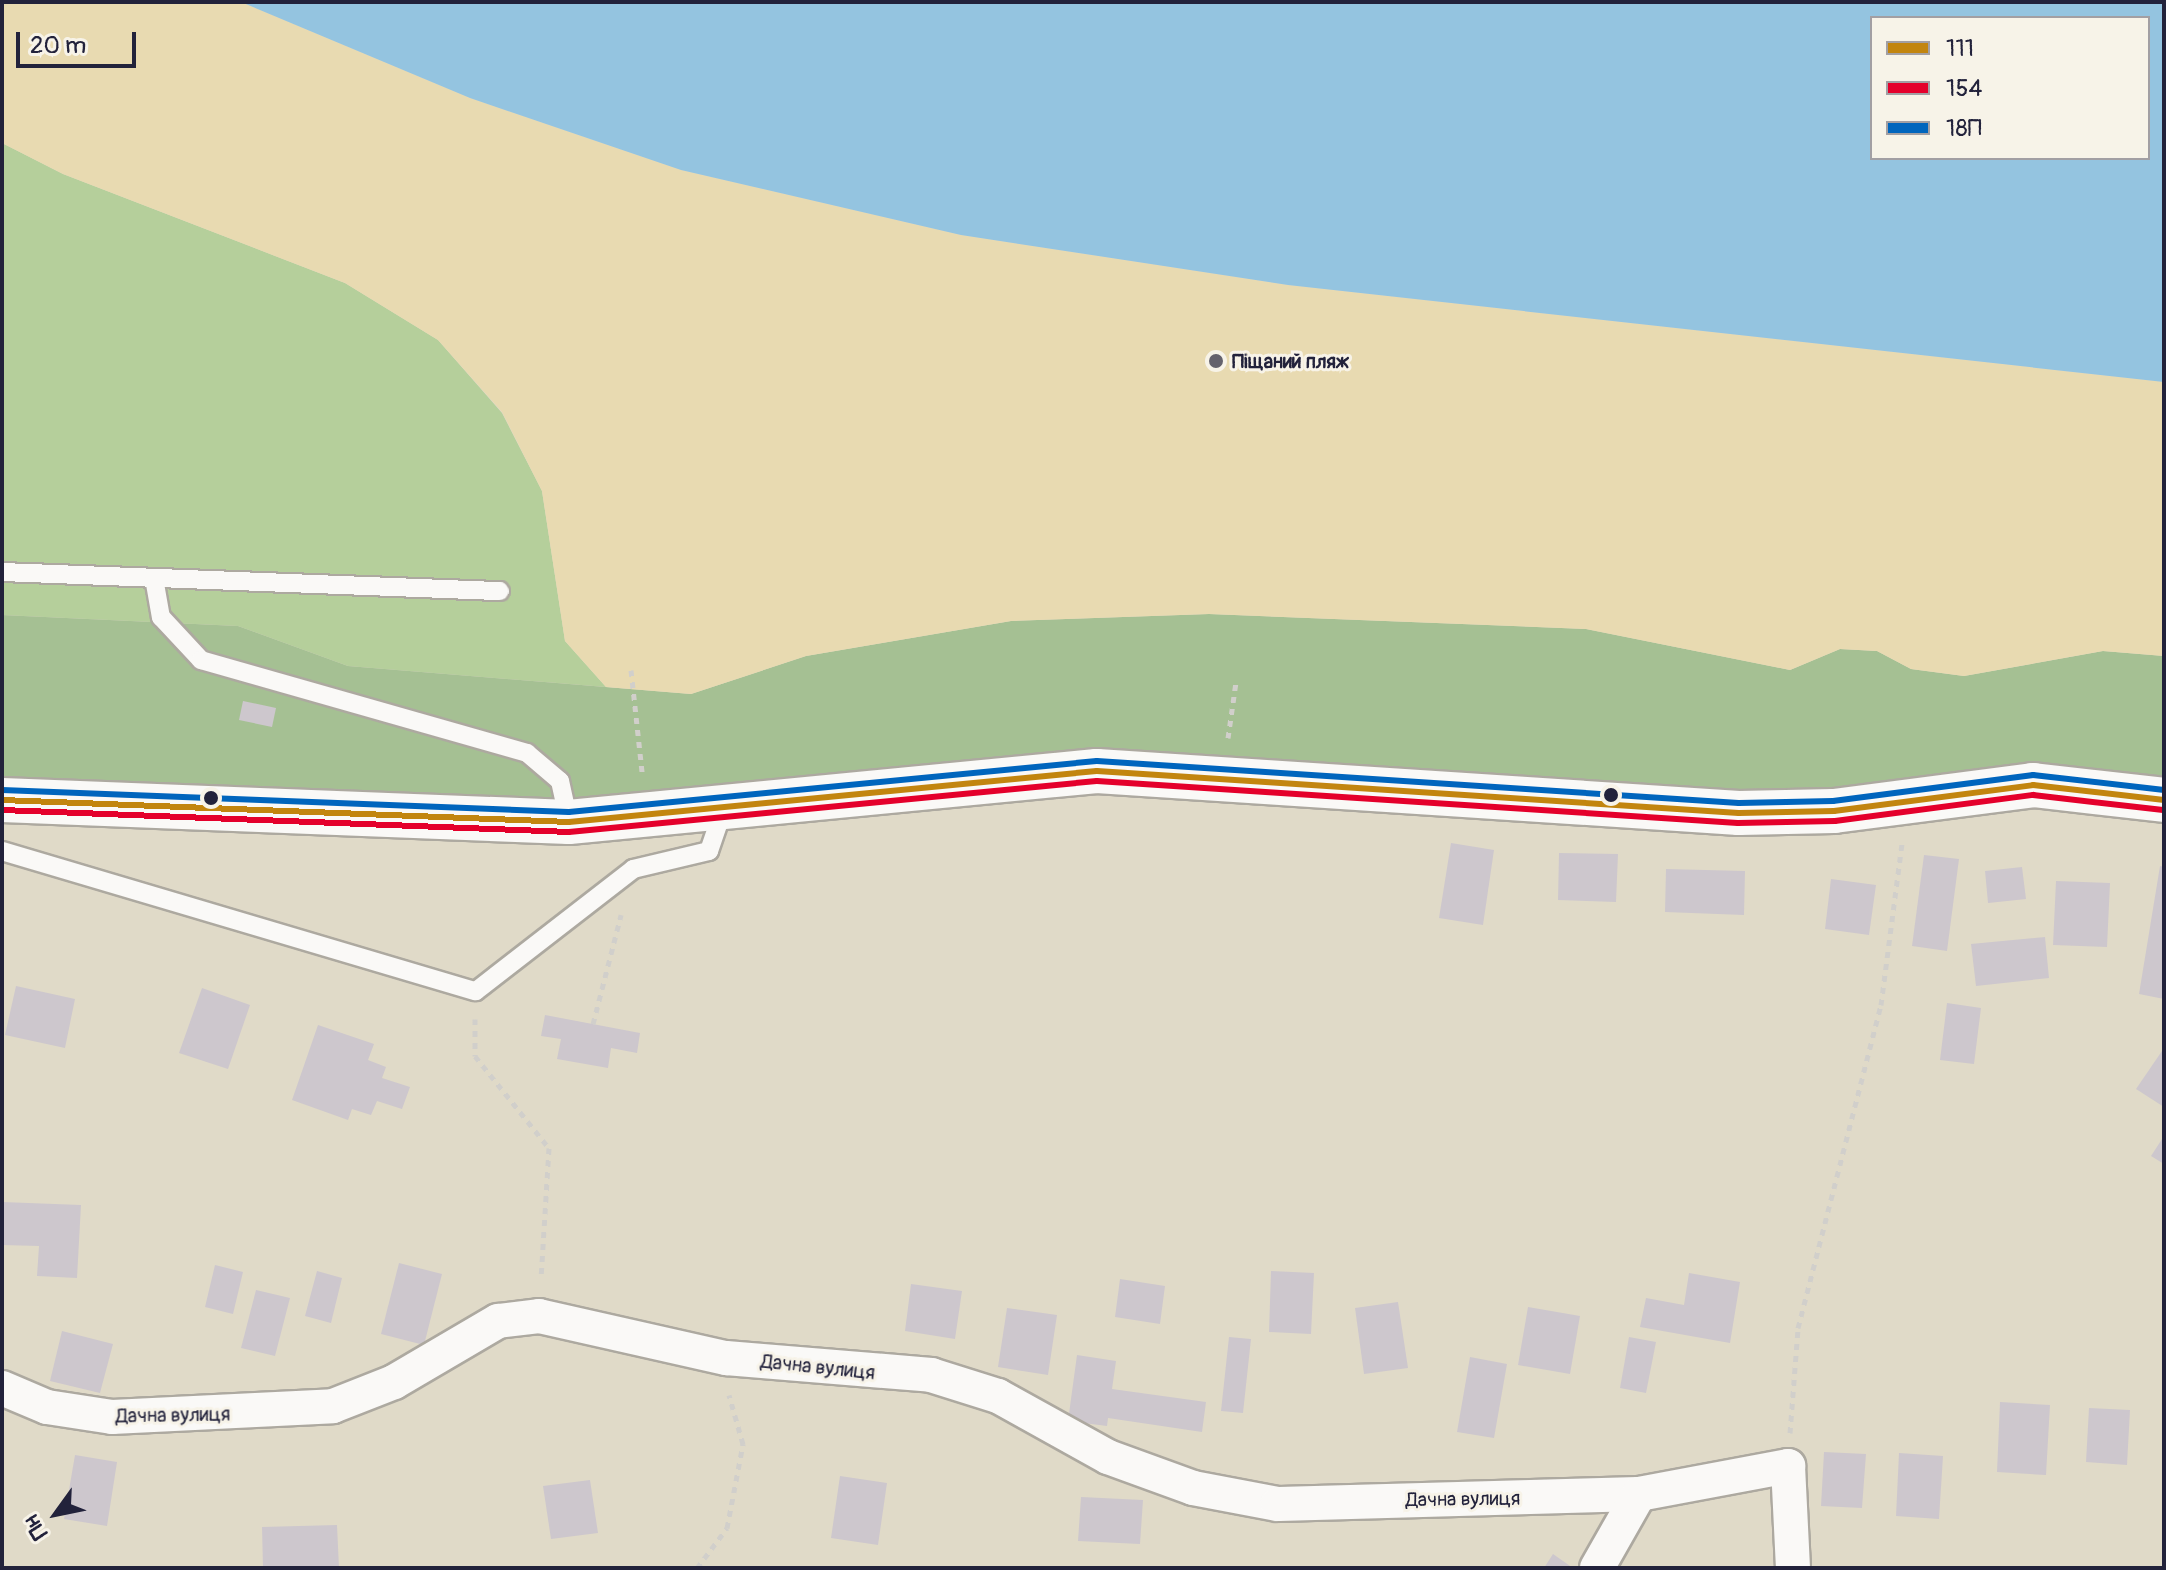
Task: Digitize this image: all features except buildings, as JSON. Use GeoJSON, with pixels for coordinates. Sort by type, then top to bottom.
{"type":"FeatureCollection","features":[{"type":"Feature","properties":{"kind":"street"},"geometry":{"type":"LineString","coordinates":[[2,800],[569,822],[722,813],[1097,771],[1739,813],[1834,811],[2033,785],[2164,800]]}},
{"type":"Feature","properties":{"kind":"street","name":"Дачна вулиця"},"geometry":{"type":"LineString","coordinates":[[2,1388],[47,1407],[112,1417],[333,1406],[394,1382],[498,1321],[539,1316],[726,1358],[931,1375],[998,1396],[1108,1457],[1193,1488],[1278,1504],[1639,1494],[1788,1466]]}},
{"type":"Feature","properties":{"kind":"street"},"geometry":{"type":"LineString","coordinates":[[1788,1466],[1793,1568]]}},
{"type":"Feature","properties":{"kind":"street"},"geometry":{"type":"LineString","coordinates":[[1597,1568],[1639,1494]]}},
{"type":"Feature","properties":{"kind":"lane"},"geometry":{"type":"LineString","coordinates":[[2,572],[500,591]]}},
{"type":"Feature","properties":{"kind":"lane"},"geometry":{"type":"LineString","coordinates":[[154,578],[161,617],[201,660],[527,753],[560,781],[569,822]]}},
{"type":"Feature","properties":{"kind":"lane"},"geometry":{"type":"LineString","coordinates":[[2,851],[476,991],[633,869],[709,851],[722,813]]}},
{"type":"Feature","properties":{"kind":"path"},"geometry":{"type":"LineString","coordinates":[[631,670],[641,770]]}},
{"type":"Feature","properties":{"kind":"path"},"geometry":{"type":"LineString","coordinates":[[1226,749],[1236,682]]}},
{"type":"Feature","properties":{"kind":"path"},"geometry":{"type":"LineString","coordinates":[[1788,1466],[1798,1328],[1881,1005],[1903,837]]}},
{"type":"Feature","properties":{"kind":"path"},"geometry":{"type":"LineString","coordinates":[[593,1024],[633,869]]}},
{"type":"Feature","properties":{"kind":"path"},"geometry":{"type":"LineString","coordinates":[[475,1056],[549,1148],[539,1316]]}},
{"type":"Feature","properties":{"kind":"path"},"geometry":{"type":"LineString","coordinates":[[697,1568],[727,1528],[743,1444],[729,1397]]}},
{"type":"Feature","properties":{"kind":"green space"},"geometry":{"type":"Polygon","coordinates":[[[2,143],[63,174],[345,283],[438,340],[502,413],[542,491],[565,641],[606,687],[348,666],[238,626],[2,615],[2,143]]]}},
{"type":"Feature","properties":{"kind":"green space"},"geometry":{"type":"Polygon","coordinates":[[[1209,614],[1586,629],[1790,670],[1840,649],[1877,651],[1911,669],[1964,676],[2103,651],[2164,656],[2164,800],[1907,800],[1195,772],[722,813],[2,800],[2,615],[238,626],[348,666],[691,694],[806,656],[1011,621],[1209,614]]]}},
{"type":"Feature","properties":{"kind":"sand","name":"Піщаний пляж"},"geometry":{"type":"Polygon","coordinates":[[[2,2],[241,2],[470,98],[681,170],[961,235],[1288,285],[2164,382],[2164,656],[2103,651],[1964,676],[1911,669],[1877,651],[1840,649],[1790,670],[1586,629],[1209,614],[1011,621],[806,656],[691,694],[606,687],[565,641],[542,491],[502,412],[438,340],[345,283],[63,174],[2,143],[2,2]]]}},
{"type":"Feature","properties":{"kind":"water"},"geometry":{"type":"Polygon","coordinates":[[[241,2],[2164,2],[2164,382],[1288,285],[961,235],[681,170],[470,98],[241,2]]]}},
{"type":"Feature","properties":{"kind":"transit line","name":"18П"},"geometry":{"type":"LineString","coordinates":[[2,790],[569,812],[1097,761],[1739,803],[1833,801],[2033,775],[2164,790]]}},
{"type":"Feature","properties":{"kind":"transit line","name":"111"},"geometry":{"type":"LineString","coordinates":[[2,800],[569,822],[1097,771],[1739,813],[1834,811],[2033,785],[2164,800]]}},
{"type":"Feature","properties":{"kind":"transit line","name":"154"},"geometry":{"type":"LineString","coordinates":[[2,810],[569,832],[1097,781],[1738,823],[1835,821],[2033,795],[2163,810]]}},
{"type":"Feature","properties":{"kind":"place","name":"Піщаний пляж"},"geometry":{"type":"Point","coordinates":[1216,361]}}]}
